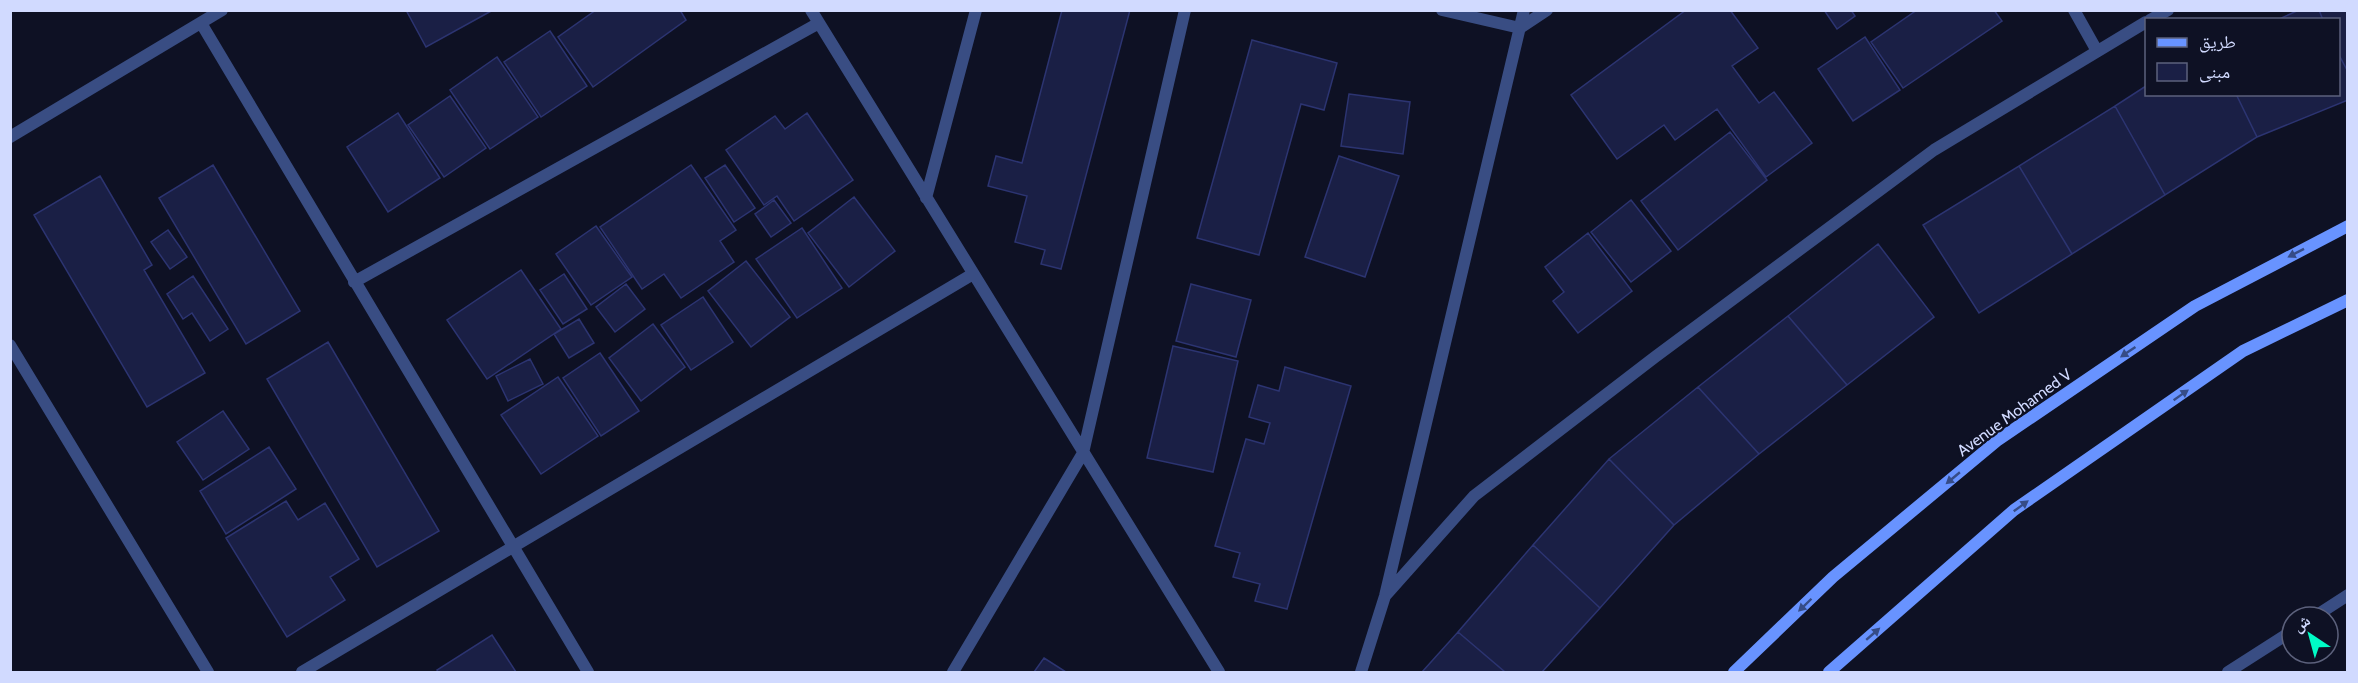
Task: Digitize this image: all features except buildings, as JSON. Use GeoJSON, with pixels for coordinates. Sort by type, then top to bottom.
{"type":"FeatureCollection","features":[{"type":"Feature","properties":{"kind":"street"},"geometry":{"type":"LineString","coordinates":[[10,137],[222,10]]}},
{"type":"Feature","properties":{"kind":"street"},"geometry":{"type":"LineString","coordinates":[[811,10],[1219,672]]}},
{"type":"Feature","properties":{"kind":"street"},"geometry":{"type":"LineString","coordinates":[[926,198],[976,10]]}},
{"type":"Feature","properties":{"kind":"street"},"geometry":{"type":"LineString","coordinates":[[953,672],[1083,453],[1185,10]]}},
{"type":"Feature","properties":{"kind":"street"},"geometry":{"type":"LineString","coordinates":[[1443,10],[1520,28],[1547,10]]}},
{"type":"Feature","properties":{"kind":"street"},"geometry":{"type":"LineString","coordinates":[[1360,672],[1385,596],[1524,10]]}},
{"type":"Feature","properties":{"kind":"street"},"geometry":{"type":"LineString","coordinates":[[2074,10],[2097,51]]}},
{"type":"Feature","properties":{"kind":"street"},"geometry":{"type":"LineString","coordinates":[[2152,18],[2168,10]]}},
{"type":"Feature","properties":{"kind":"street"},"geometry":{"type":"LineString","coordinates":[[1385,596],[1474,496],[1646,364],[1934,150],[2145,22]]}},
{"type":"Feature","properties":{"kind":"street"},"geometry":{"type":"LineString","coordinates":[[201,23],[588,672]]}},
{"type":"Feature","properties":{"kind":"street"},"geometry":{"type":"LineString","coordinates":[[354,282],[819,23]]}},
{"type":"Feature","properties":{"kind":"street","name":"Avenue Mohamed V"},"geometry":{"type":"LineString","coordinates":[[1734,672],[1833,577],[1998,440],[2195,306],[2348,226]]}},
{"type":"Feature","properties":{"kind":"street"},"geometry":{"type":"LineString","coordinates":[[302,672],[973,274]]}},
{"type":"Feature","properties":{"kind":"street"},"geometry":{"type":"LineString","coordinates":[[1829,672],[2014,510],[2243,351],[2348,300]]}},
{"type":"Feature","properties":{"kind":"street"},"geometry":{"type":"LineString","coordinates":[[10,345],[208,672]]}},
{"type":"Feature","properties":{"kind":"street"},"geometry":{"type":"LineString","coordinates":[[2333,605],[2348,596]]}},
{"type":"Feature","properties":{"kind":"street"},"geometry":{"type":"LineString","coordinates":[[2228,672],[2280,639]]}}]}
